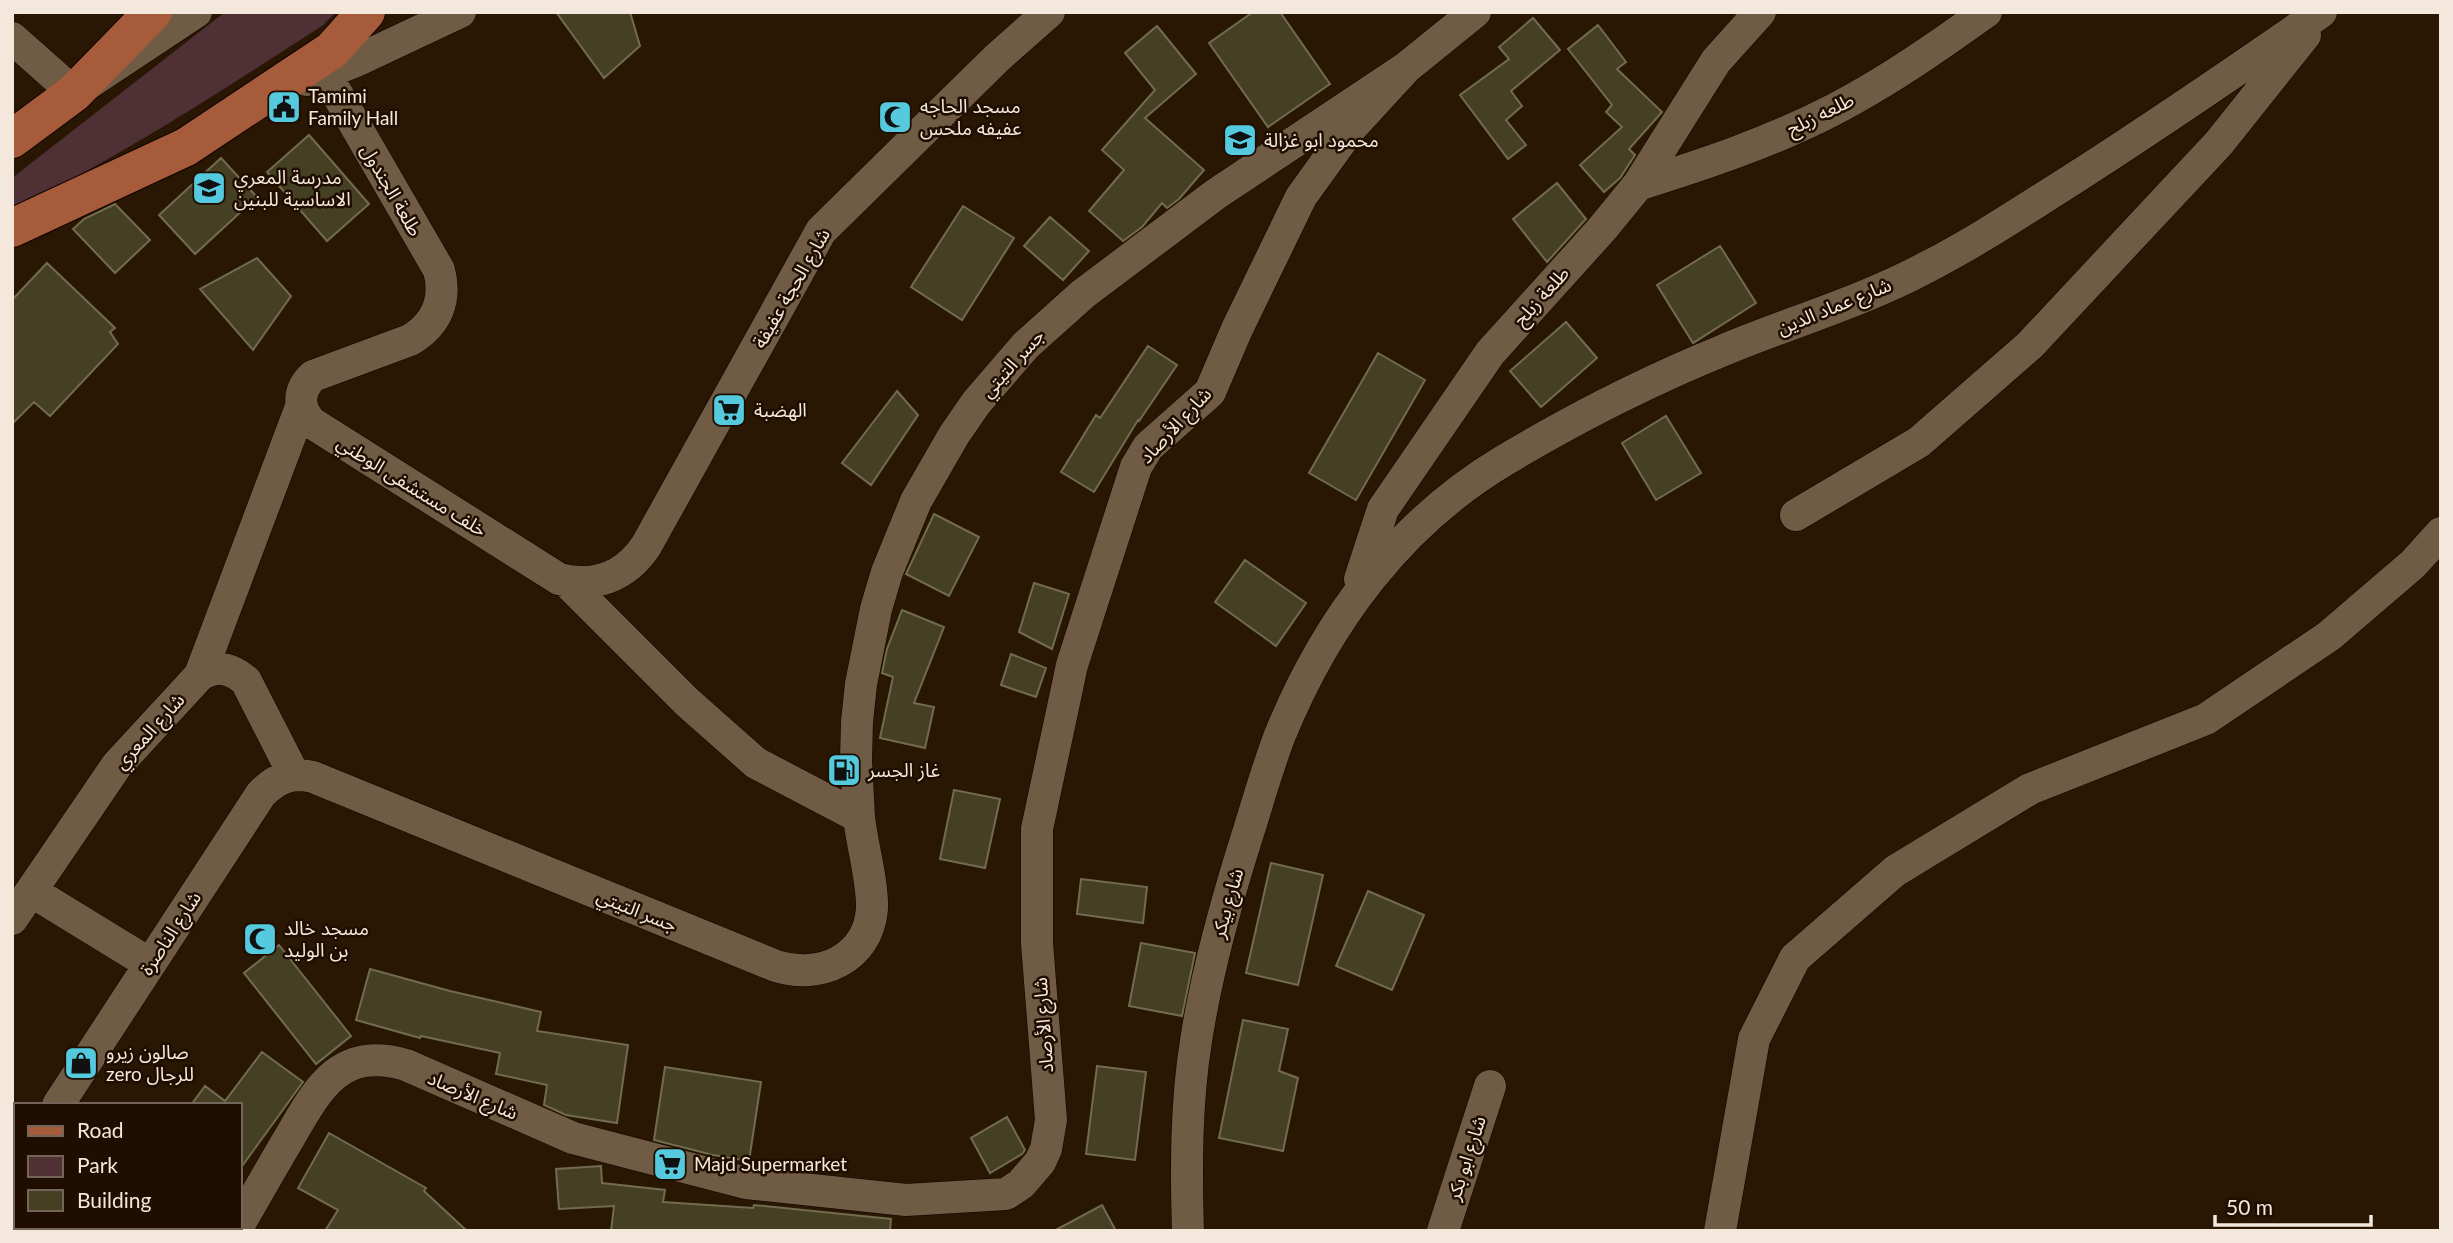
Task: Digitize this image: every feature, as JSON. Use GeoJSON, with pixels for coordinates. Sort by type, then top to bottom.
{"type":"FeatureCollection","features":[{"type":"Feature","properties":{"kind":"main road"},"geometry":{"type":"LineString","coordinates":[[12,139],[74,93],[153,12]]}},
{"type":"Feature","properties":{"kind":"main road"},"geometry":{"type":"LineString","coordinates":[[12,228],[186,147],[332,50],[366,12]]}},
{"type":"Feature","properties":{"kind":"street"},"geometry":{"type":"LineString","coordinates":[[12,38],[74,93],[196,12]]}},
{"type":"Feature","properties":{"kind":"street"},"geometry":{"type":"LineString","coordinates":[[356,61],[416,12]]}},
{"type":"Feature","properties":{"kind":"street"},"geometry":{"type":"LineString","coordinates":[[257,99],[356,61],[460,12]]}},
{"type":"Feature","properties":{"kind":"street","name":"شارع الحجة عفيفة"},"geometry":{"type":"LineString","coordinates":[[568,582],[608,579],[631,564],[646,546],[821,230],[1049,12]]}},
{"type":"Feature","properties":{"kind":"street"},"geometry":{"type":"LineString","coordinates":[[1407,67],[1475,12]]}},
{"type":"Feature","properties":{"kind":"street","name":"طلعة زبلح"},"geometry":{"type":"LineString","coordinates":[[1354,598],[1383,509],[1490,353],[1639,185],[1716,61],[1760,12]]}},
{"type":"Feature","properties":{"kind":"street","name":"طلعه زبلح"},"geometry":{"type":"LineString","coordinates":[[1639,185],[1732,155],[1833,110],[1924,56],[1986,12]]}},
{"type":"Feature","properties":{"kind":"street"},"geometry":{"type":"LineString","coordinates":[[1796,515],[1919,442],[2030,345],[2219,144],[2322,12]]}},
{"type":"Feature","properties":{"kind":"street","name":"شارع عماد الدين"},"geometry":{"type":"LineString","coordinates":[[1354,598],[1392,550],[1424,518],[1460,489],[1504,460],[1646,383],[1726,349],[1863,297],[1924,269],[2005,223],[2157,125],[2322,12]]}},
{"type":"Feature","properties":{"kind":"street","name":"جسر التيتي"},"geometry":{"type":"LineString","coordinates":[[294,775],[313,777],[776,966],[802,972],[827,968],[839,962],[858,944],[870,921],[871,900],[859,818],[856,760],[861,684],[876,609],[900,536],[916,501],[954,435],[976,403],[1026,345],[1083,294],[1216,194],[1407,67]]}},
{"type":"Feature","properties":{"kind":"street","name":"شارع الأرصاد"},"geometry":{"type":"LineString","coordinates":[[242,1220],[320,1087],[340,1069],[379,1059],[406,1065],[573,1138],[746,1183],[906,1200],[1006,1194],[1027,1179],[1046,1149],[1051,1120],[1037,943],[1037,829],[1072,665],[1136,467],[1148,447],[1210,392],[1237,328],[1301,197],[1350,129],[1407,67]]}},
{"type":"Feature","properties":{"kind":"street","name":"طلعة الجندول"},"geometry":{"type":"LineString","coordinates":[[301,407],[301,395],[306,383],[313,376],[410,340],[428,327],[441,301],[442,282],[439,270],[325,73]]}},
{"type":"Feature","properties":{"kind":"street"},"geometry":{"type":"LineString","coordinates":[[200,675],[301,407]]}},
{"type":"Feature","properties":{"kind":"street","name":"خلف مستشفى الوطني"},"geometry":{"type":"LineString","coordinates":[[301,407],[312,423],[559,579],[568,582],[687,702],[756,763],[859,818]]}},
{"type":"Feature","properties":{"kind":"street"},"geometry":{"type":"LineString","coordinates":[[1720,1231],[1754,1039],[1795,958],[1895,871],[2029,789],[2206,719],[2329,636],[2413,564],[2441,533]]}},
{"type":"Feature","properties":{"kind":"street","name":"شارع بيكر"},"geometry":{"type":"LineString","coordinates":[[1188,1231],[1188,1131],[1195,1045],[1216,944],[1232,883],[1279,738],[1310,669],[1354,598]]}},
{"type":"Feature","properties":{"kind":"street","name":"شارع المعري"},"geometry":{"type":"LineString","coordinates":[[12,919],[117,765],[200,675],[208,670],[223,668],[235,671],[246,681],[294,775]]}},
{"type":"Feature","properties":{"kind":"street","name":"شارع الناصرة"},"geometry":{"type":"LineString","coordinates":[[59,1103],[261,794],[273,782],[294,775]]}},
{"type":"Feature","properties":{"kind":"street"},"geometry":{"type":"LineString","coordinates":[[31,891],[150,964]]}},
{"type":"Feature","properties":{"kind":"street","name":"شارع ابو بكر"},"geometry":{"type":"LineString","coordinates":[[1443,1231],[1490,1086]]}},
{"type":"Feature","properties":{"kind":"green space"},"geometry":{"type":"Polygon","coordinates":[[[225,12],[336,12],[322,26],[170,122],[92,168],[12,210],[12,178],[225,12]]]}},
{"type":"Feature","properties":{"kind":"building"},"geometry":{"type":"Polygon","coordinates":[[[556,12],[630,12],[640,46],[604,78],[556,12]]]}},
{"type":"Feature","properties":{"kind":"building"},"geometry":{"type":"Polygon","coordinates":[[[1253,12],[1280,12],[1330,84],[1268,127],[1209,43],[1253,12]]]}},
{"type":"Feature","properties":{"kind":"building"},"geometry":{"type":"Polygon","coordinates":[[[1533,18],[1560,50],[1511,91],[1522,106],[1506,120],[1526,145],[1508,159],[1460,95],[1509,59],[1499,47],[1533,18]]]}},
{"type":"Feature","properties":{"kind":"building"},"geometry":{"type":"Polygon","coordinates":[[[1598,25],[1626,62],[1617,69],[1662,112],[1629,149],[1635,155],[1620,178],[1604,192],[1580,165],[1622,127],[1606,112],[1612,105],[1568,49],[1598,25]]]}},
{"type":"Feature","properties":{"kind":"building"},"geometry":{"type":"Polygon","coordinates":[[[1157,26],[1196,74],[1145,118],[1204,170],[1179,199],[1167,208],[1162,203],[1142,227],[1123,241],[1089,211],[1124,170],[1102,150],[1155,90],[1125,53],[1157,26]]]}},
{"type":"Feature","properties":{"kind":"building"},"geometry":{"type":"Polygon","coordinates":[[[309,135],[369,204],[327,241],[267,172],[309,135]]]}},
{"type":"Feature","properties":{"kind":"building"},"geometry":{"type":"Polygon","coordinates":[[[221,158],[257,197],[195,254],[159,215],[221,158]]]}},
{"type":"Feature","properties":{"kind":"building"},"geometry":{"type":"Polygon","coordinates":[[[1557,183],[1586,219],[1547,262],[1513,219],[1557,183]]]}},
{"type":"Feature","properties":{"kind":"building"},"geometry":{"type":"Polygon","coordinates":[[[115,204],[150,240],[115,273],[73,229],[84,219],[115,204]]]}},
{"type":"Feature","properties":{"kind":"building"},"geometry":{"type":"Polygon","coordinates":[[[963,206],[1014,238],[962,320],[911,287],[963,206]]]}},
{"type":"Feature","properties":{"kind":"building"},"geometry":{"type":"Polygon","coordinates":[[[1050,217],[1089,251],[1063,280],[1024,246],[1050,217]]]}},
{"type":"Feature","properties":{"kind":"building"},"geometry":{"type":"Polygon","coordinates":[[[1720,246],[1756,303],[1693,343],[1657,285],[1720,246]]]}},
{"type":"Feature","properties":{"kind":"building"},"geometry":{"type":"Polygon","coordinates":[[[257,258],[291,296],[253,350],[200,289],[257,258]]]}},
{"type":"Feature","properties":{"kind":"building"},"geometry":{"type":"Polygon","coordinates":[[[47,263],[115,328],[110,332],[118,344],[50,416],[34,402],[12,424],[12,300],[47,263]]]}},
{"type":"Feature","properties":{"kind":"building"},"geometry":{"type":"Polygon","coordinates":[[[1566,322],[1597,358],[1541,407],[1510,371],[1566,322]]]}},
{"type":"Feature","properties":{"kind":"building"},"geometry":{"type":"Polygon","coordinates":[[[1148,346],[1177,365],[1138,420],[1094,492],[1061,472],[1096,415],[1100,418],[1148,346]]]}},
{"type":"Feature","properties":{"kind":"building"},"geometry":{"type":"Polygon","coordinates":[[[1378,353],[1425,380],[1356,500],[1309,473],[1378,353]]]}},
{"type":"Feature","properties":{"kind":"building"},"geometry":{"type":"Polygon","coordinates":[[[897,391],[918,415],[871,485],[842,463],[897,391]]]}},
{"type":"Feature","properties":{"kind":"building"},"geometry":{"type":"Polygon","coordinates":[[[1666,416],[1701,473],[1656,500],[1622,443],[1666,416]]]}},
{"type":"Feature","properties":{"kind":"building"},"geometry":{"type":"Polygon","coordinates":[[[934,514],[979,537],[949,596],[906,574],[934,514]]]}},
{"type":"Feature","properties":{"kind":"building"},"geometry":{"type":"Polygon","coordinates":[[[1245,560],[1306,603],[1276,646],[1215,602],[1245,560]]]}},
{"type":"Feature","properties":{"kind":"building"},"geometry":{"type":"Polygon","coordinates":[[[1034,583],[1069,594],[1052,649],[1019,632],[1034,583]]]}},
{"type":"Feature","properties":{"kind":"building"},"geometry":{"type":"Polygon","coordinates":[[[902,610],[944,627],[914,703],[934,707],[925,748],[880,738],[893,677],[882,673],[887,649],[902,610]]]}},
{"type":"Feature","properties":{"kind":"building"},"geometry":{"type":"Polygon","coordinates":[[[1011,654],[1046,668],[1036,697],[1001,685],[1011,654]]]}},
{"type":"Feature","properties":{"kind":"building"},"geometry":{"type":"Polygon","coordinates":[[[954,790],[1000,799],[985,868],[940,859],[954,790]]]}},
{"type":"Feature","properties":{"kind":"building"},"geometry":{"type":"Polygon","coordinates":[[[1271,863],[1323,875],[1298,985],[1246,973],[1271,863]]]}},
{"type":"Feature","properties":{"kind":"building"},"geometry":{"type":"Polygon","coordinates":[[[1081,879],[1147,887],[1143,923],[1077,914],[1081,879]]]}},
{"type":"Feature","properties":{"kind":"building"},"geometry":{"type":"Polygon","coordinates":[[[1368,891],[1424,915],[1392,990],[1336,966],[1368,891]]]}},
{"type":"Feature","properties":{"kind":"building"},"geometry":{"type":"Polygon","coordinates":[[[1141,943],[1195,953],[1182,1016],[1129,1006],[1141,943]]]}},
{"type":"Feature","properties":{"kind":"building"},"geometry":{"type":"Polygon","coordinates":[[[279,945],[351,1036],[316,1064],[244,973],[279,945]]]}},
{"type":"Feature","properties":{"kind":"building"},"geometry":{"type":"Polygon","coordinates":[[[370,969],[541,1012],[537,1031],[628,1045],[617,1123],[566,1115],[544,1105],[547,1085],[496,1074],[500,1053],[421,1036],[420,1038],[356,1020],[370,969]]]}},
{"type":"Feature","properties":{"kind":"building"},"geometry":{"type":"Polygon","coordinates":[[[1243,1020],[1288,1029],[1279,1071],[1298,1078],[1283,1151],[1219,1138],[1243,1020]]]}},
{"type":"Feature","properties":{"kind":"building"},"geometry":{"type":"Polygon","coordinates":[[[262,1052],[303,1082],[242,1166],[242,1103],[192,1103],[205,1086],[225,1101],[262,1052]]]}},
{"type":"Feature","properties":{"kind":"building"},"geometry":{"type":"Polygon","coordinates":[[[1097,1066],[1146,1072],[1135,1160],[1086,1154],[1097,1066]]]}},
{"type":"Feature","properties":{"kind":"building"},"geometry":{"type":"Polygon","coordinates":[[[665,1067],[761,1082],[749,1161],[654,1140],[665,1067]]]}},
{"type":"Feature","properties":{"kind":"building"},"geometry":{"type":"Polygon","coordinates":[[[1007,1117],[1025,1150],[990,1173],[971,1138],[1007,1117]]]}},
{"type":"Feature","properties":{"kind":"building"},"geometry":{"type":"Polygon","coordinates":[[[329,1133],[426,1188],[424,1191],[467,1231],[325,1231],[338,1210],[298,1188],[329,1133]]]}},
{"type":"Feature","properties":{"kind":"building"},"geometry":{"type":"Polygon","coordinates":[[[601,1166],[602,1183],[665,1190],[663,1202],[753,1208],[754,1205],[891,1219],[890,1231],[611,1231],[614,1206],[559,1209],[556,1169],[601,1166]]]}},
{"type":"Feature","properties":{"kind":"building"},"geometry":{"type":"Polygon","coordinates":[[[1102,1205],[1116,1231],[1054,1231],[1102,1205]]]}},
{"type":"Feature","properties":{"kind":"place","name":"Tamimi Family Hall"},"geometry":{"type":"Point","coordinates":[284,107]}},
{"type":"Feature","properties":{"kind":"place","name":"مسجد الحاجه عفيفه ملحس"},"geometry":{"type":"Point","coordinates":[895,117]}},
{"type":"Feature","properties":{"kind":"place","name":"محمود ابو غزالة"},"geometry":{"type":"Point","coordinates":[1240,140]}},
{"type":"Feature","properties":{"kind":"place","name":"مدرسة المعري الاساسية للبنين"},"geometry":{"type":"Point","coordinates":[209,188]}},
{"type":"Feature","properties":{"kind":"place","name":"الهضبة"},"geometry":{"type":"Point","coordinates":[729,410]}},
{"type":"Feature","properties":{"kind":"place","name":"غاز الجسر"},"geometry":{"type":"Point","coordinates":[844,770]}},
{"type":"Feature","properties":{"kind":"place","name":"مسجد خالد بن الوليد"},"geometry":{"type":"Point","coordinates":[260,939]}},
{"type":"Feature","properties":{"kind":"place","name":"صالون زيرو zero للرجال"},"geometry":{"type":"Point","coordinates":[81,1063]}},
{"type":"Feature","properties":{"kind":"place","name":"Majd Supermarket"},"geometry":{"type":"Point","coordinates":[670,1164]}}]}
